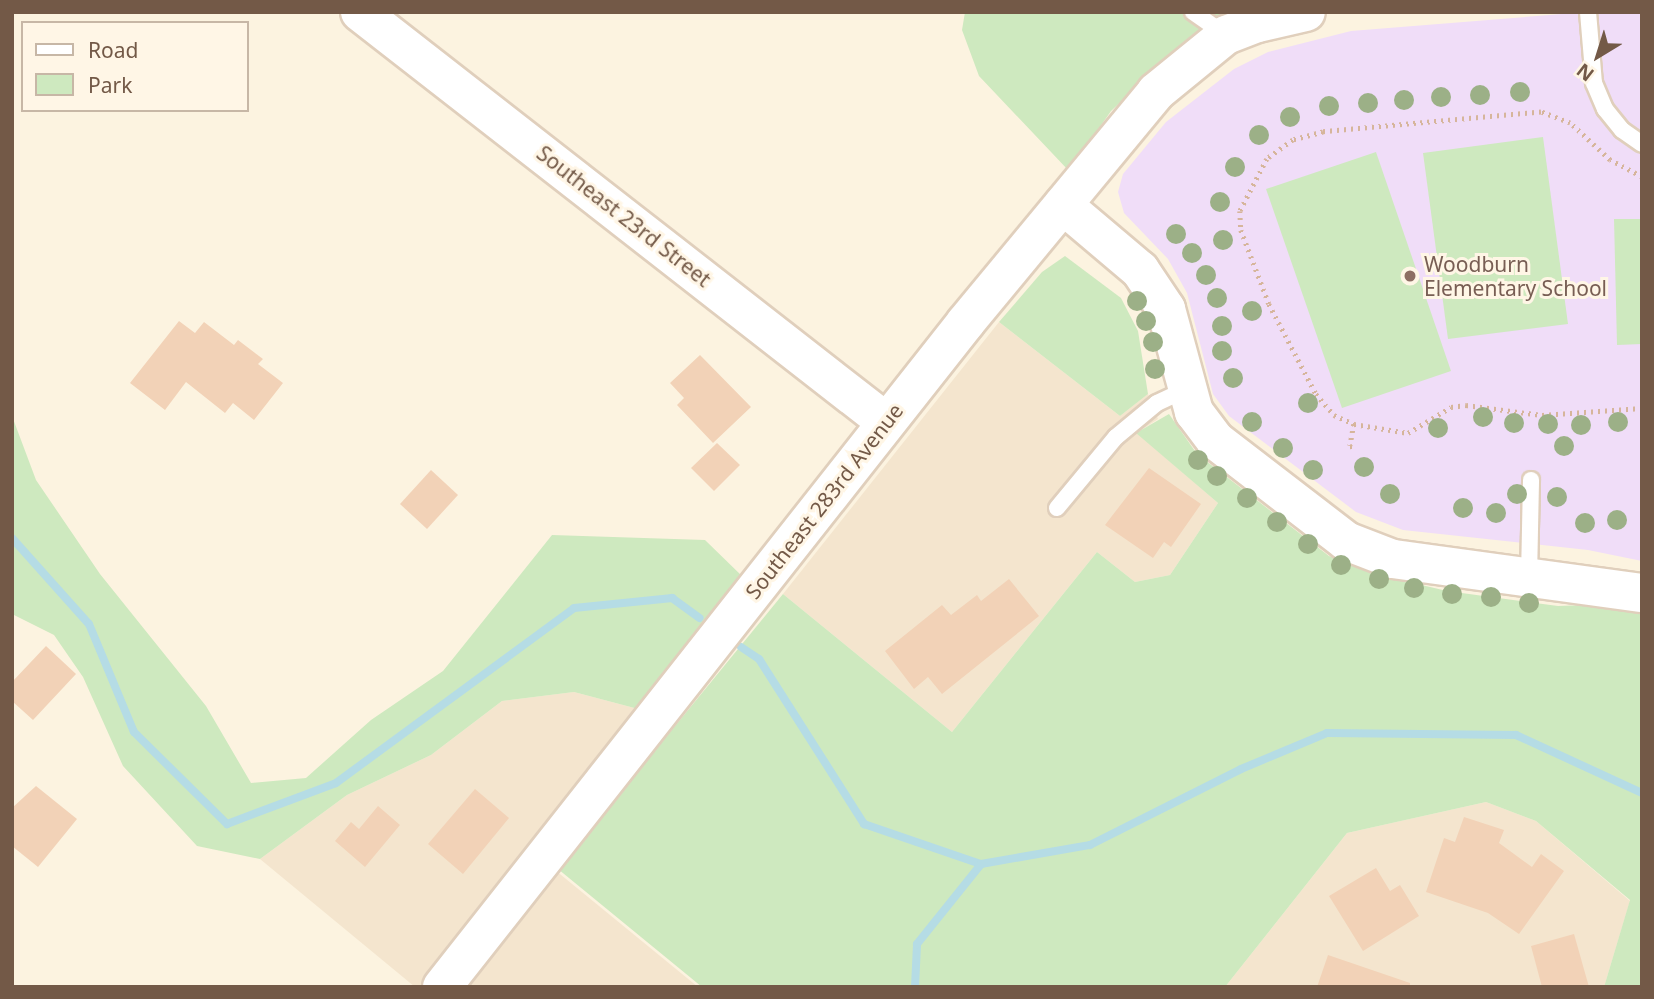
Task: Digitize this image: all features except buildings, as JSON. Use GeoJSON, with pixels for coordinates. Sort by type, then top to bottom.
{"type":"FeatureCollection","features":[{"type":"Feature","properties":{"kind":"street","name":"Southeast 23rd Street"},"geometry":{"type":"LineString","coordinates":[[360,12],[886,422]]}},
{"type":"Feature","properties":{"kind":"street"},"geometry":{"type":"LineString","coordinates":[[1226,35],[1307,12]]}},
{"type":"Feature","properties":{"kind":"street","name":"Southeast 283rd Avenue"},"geometry":{"type":"LineString","coordinates":[[442,987],[886,422],[1156,92],[1226,35]]}},
{"type":"Feature","properties":{"kind":"street"},"geometry":{"type":"LineString","coordinates":[[1063,205],[1140,270],[1166,309],[1194,412],[1215,440],[1346,541],[1393,559],[1642,593]]}},
{"type":"Feature","properties":{"kind":"lane"},"geometry":{"type":"LineString","coordinates":[[1194,12],[1226,35]]}},
{"type":"Feature","properties":{"kind":"lane"},"geometry":{"type":"LineString","coordinates":[[1588,12],[1594,83],[1605,109],[1622,130],[1642,144]]}},
{"type":"Feature","properties":{"kind":"lane"},"geometry":{"type":"LineString","coordinates":[[1057,508],[1116,437],[1157,403],[1187,389]]}},
{"type":"Feature","properties":{"kind":"lane"},"geometry":{"type":"LineString","coordinates":[[1528,577],[1531,480]]}},
{"type":"Feature","properties":{"kind":"path"},"geometry":{"type":"LineString","coordinates":[[1642,177],[1610,160],[1570,124],[1541,112],[1323,132],[1293,140],[1267,159],[1244,199],[1241,230],[1269,304],[1316,394],[1334,415],[1354,424],[1408,433],[1451,407],[1466,405],[1542,415],[1642,408]]}},
{"type":"Feature","properties":{"kind":"path"},"geometry":{"type":"LineString","coordinates":[[1354,424],[1350,446],[1355,447]]}},
{"type":"Feature","properties":{"kind":"shaded area","name":"Woodburn Elementary School"},"geometry":{"type":"Polygon","coordinates":[[[1587,12],[1642,12],[1642,561],[1588,550],[1403,530],[1356,512],[1229,416],[1213,394],[1187,293],[1168,259],[1124,213],[1118,192],[1123,174],[1166,122],[1234,69],[1268,52],[1351,31],[1587,12]]]}},
{"type":"Feature","properties":{"kind":"shaded area"},"geometry":{"type":"Polygon","coordinates":[[[999,322],[1120,416],[1148,394],[1158,419],[1137,433],[1218,503],[1170,575],[1135,582],[1097,552],[952,732],[783,594],[999,322]]]}},
{"type":"Feature","properties":{"kind":"shaded area"},"geometry":{"type":"Polygon","coordinates":[[[574,692],[642,710],[426,987],[415,987],[260,859],[347,795],[431,755],[502,701],[574,692]]]}},
{"type":"Feature","properties":{"kind":"shaded area"},"geometry":{"type":"Polygon","coordinates":[[[1486,802],[1536,821],[1630,901],[1604,987],[1225,987],[1347,833],[1486,802]]]}},
{"type":"Feature","properties":{"kind":"shaded area"},"geometry":{"type":"Polygon","coordinates":[[[555,870],[698,987],[463,987],[555,870]]]}},
{"type":"Feature","properties":{"kind":"green space"},"geometry":{"type":"Polygon","coordinates":[[[965,12],[1259,12],[1142,82],[1111,111],[1069,171],[979,76],[962,30],[965,12]]]}},
{"type":"Feature","properties":{"kind":"green space"},"geometry":{"type":"Polygon","coordinates":[[[1543,137],[1568,324],[1448,339],[1423,153],[1543,137]]]}},
{"type":"Feature","properties":{"kind":"green space"},"geometry":{"type":"Polygon","coordinates":[[[1376,152],[1451,371],[1342,408],[1266,189],[1376,152]]]}},
{"type":"Feature","properties":{"kind":"green space"},"geometry":{"type":"Polygon","coordinates":[[[1614,219],[1642,219],[1642,344],[1617,345],[1614,219]]]}},
{"type":"Feature","properties":{"kind":"green space"},"geometry":{"type":"Polygon","coordinates":[[[1065,256],[1121,298],[1138,331],[1148,394],[1120,416],[999,322],[1042,272],[1065,256]]]}},
{"type":"Feature","properties":{"kind":"green space"},"geometry":{"type":"Polygon","coordinates":[[[1169,414],[1197,454],[1329,556],[1371,573],[1447,591],[1558,606],[1614,604],[1642,611],[1642,987],[1604,987],[1630,900],[1536,821],[1486,802],[1347,833],[1225,987],[702,987],[558,869],[783,594],[952,732],[1097,552],[1135,582],[1170,575],[1218,503],[1136,433],[1169,414]]]}},
{"type":"Feature","properties":{"kind":"green space"},"geometry":{"type":"Polygon","coordinates":[[[12,416],[36,480],[100,574],[206,706],[251,783],[306,778],[371,720],[443,671],[552,535],[705,540],[743,577],[642,710],[574,692],[502,701],[431,755],[347,795],[260,859],[197,846],[123,766],[83,677],[54,635],[12,614],[12,416]]]}},
{"type":"Feature","properties":{"kind":"waterway"},"geometry":{"type":"LineString","coordinates":[[12,538],[89,624],[134,732],[227,824],[336,783],[574,608],[672,598],[700,618]]}},
{"type":"Feature","properties":{"kind":"waterway"},"geometry":{"type":"LineString","coordinates":[[741,647],[759,659],[864,824],[981,864],[1090,845],[1241,769],[1327,733],[1516,735],[1642,793]]}},
{"type":"Feature","properties":{"kind":"waterway"},"geometry":{"type":"LineString","coordinates":[[915,987],[917,944],[981,864]]}},
{"type":"Feature","properties":{"kind":"place","name":"Woodburn Elementary School"},"geometry":{"type":"Point","coordinates":[1410,276]}}]}
